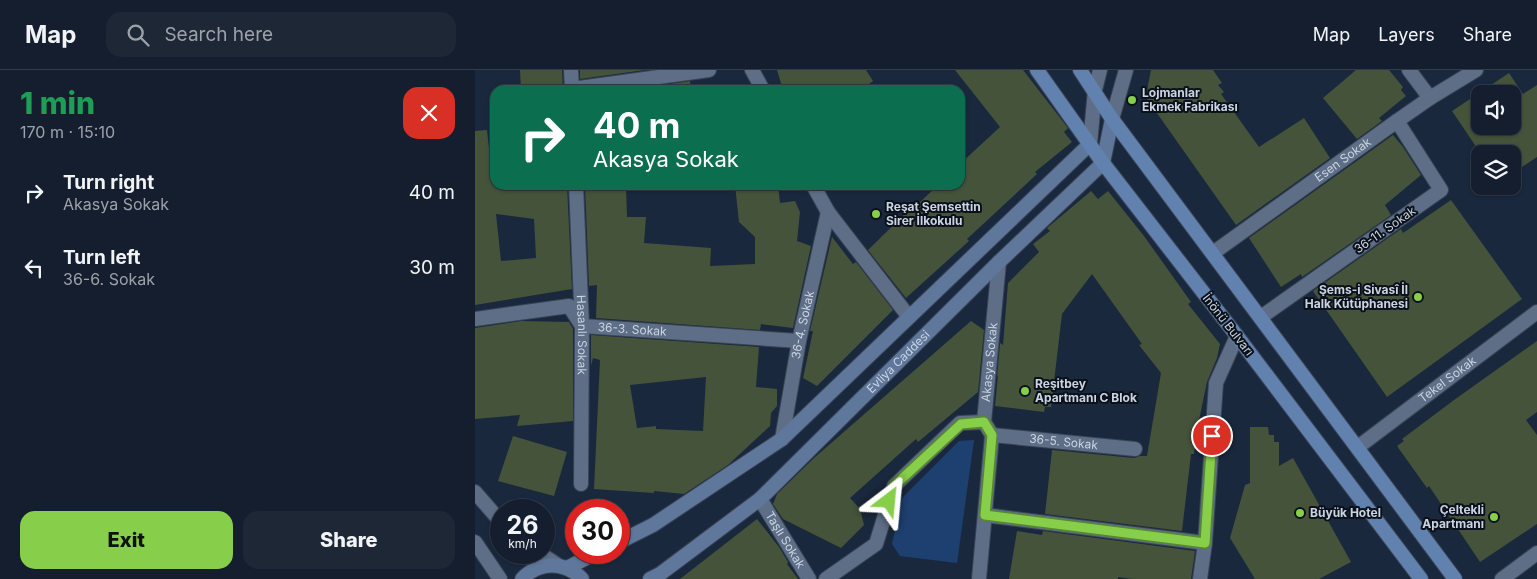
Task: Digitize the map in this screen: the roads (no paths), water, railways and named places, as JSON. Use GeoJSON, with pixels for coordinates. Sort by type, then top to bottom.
{"type":"FeatureCollection","features":[{"type":"Feature","properties":{"kind":"main road","name":"İnönü Bulvarı"},"geometry":{"type":"LineString","coordinates":[[1037,70],[1103,163],[1421,579]]}},
{"type":"Feature","properties":{"kind":"main road"},"geometry":{"type":"LineString","coordinates":[[1080,70],[1113,119],[1455,579]]}},
{"type":"Feature","properties":{"kind":"main road"},"geometry":{"type":"LineString","coordinates":[[1103,163],[1113,119]]}},
{"type":"Feature","properties":{"kind":"main road","name":"Evliya Caddesi"},"geometry":{"type":"LineString","coordinates":[[630,536],[653,525],[782,439],[1090,144]]}},
{"type":"Feature","properties":{"kind":"main road","name":"Evliya Caddesi"},"geometry":{"type":"LineString","coordinates":[[650,579],[660,574],[760,499],[999,262],[1103,163]]}},
{"type":"Feature","properties":{"kind":"main road"},"geometry":{"type":"LineString","coordinates":[[563,567],[570,564]]}},
{"type":"Feature","properties":{"kind":"main road"},"geometry":{"type":"LineString","coordinates":[[522,579],[528,573],[549,565],[563,567],[576,573],[582,579]]}},
{"type":"Feature","properties":{"kind":"street"},"geometry":{"type":"LineString","coordinates":[[571,70],[572,85]]}},
{"type":"Feature","properties":{"kind":"street"},"geometry":{"type":"LineString","coordinates":[[601,85],[709,70]]}},
{"type":"Feature","properties":{"kind":"street"},"geometry":{"type":"LineString","coordinates":[[752,70],[760,85]]}},
{"type":"Feature","properties":{"kind":"street"},"geometry":{"type":"LineString","coordinates":[[1090,144],[1095,90],[1100,70]]}},
{"type":"Feature","properties":{"kind":"street"},"geometry":{"type":"LineString","coordinates":[[1113,119],[1126,70]]}},
{"type":"Feature","properties":{"kind":"street"},"geometry":{"type":"LineString","coordinates":[[1409,70],[1430,98]]}},
{"type":"Feature","properties":{"kind":"street","name":"Esen Sokak"},"geometry":{"type":"LineString","coordinates":[[1213,253],[1430,98],[1476,70]]}},
{"type":"Feature","properties":{"kind":"street","name":"36-11. Sokak"},"geometry":{"type":"LineString","coordinates":[[1261,317],[1441,190],[1397,121]]}},
{"type":"Feature","properties":{"kind":"street","name":"Hasanlı Sokak"},"geometry":{"type":"LineString","coordinates":[[576,190],[581,326],[581,484]]}},
{"type":"Feature","properties":{"kind":"street"},"geometry":{"type":"LineString","coordinates":[[816,190],[828,212],[909,317]]}},
{"type":"Feature","properties":{"kind":"street","name":"36-4. Sokak"},"geometry":{"type":"LineString","coordinates":[[782,439],[799,341],[828,212]]}},
{"type":"Feature","properties":{"kind":"street","name":"Akasya Sokak"},"geometry":{"type":"LineString","coordinates":[[984,422],[999,262]]}},
{"type":"Feature","properties":{"kind":"street","name":"36-3. Sokak"},"geometry":{"type":"LineString","coordinates":[[475,319],[569,306],[581,326],[799,341]]}},
{"type":"Feature","properties":{"kind":"street","name":"Tekel Sokak"},"geometry":{"type":"LineString","coordinates":[[1358,447],[1537,312]]}},
{"type":"Feature","properties":{"kind":"street"},"geometry":{"type":"LineString","coordinates":[[1201,579],[1215,383],[1237,336]]}},
{"type":"Feature","properties":{"kind":"street"},"geometry":{"type":"LineString","coordinates":[[826,579],[876,544],[894,486],[961,424],[984,422],[992,435],[979,579]]}},
{"type":"Feature","properties":{"kind":"street","name":"36-5. Sokak"},"geometry":{"type":"LineString","coordinates":[[992,435],[1135,449]]}},
{"type":"Feature","properties":{"kind":"street"},"geometry":{"type":"LineString","coordinates":[[475,492],[490,509]]}},
{"type":"Feature","properties":{"kind":"street","name":"Taşlı Sokak"},"geometry":{"type":"LineString","coordinates":[[760,499],[809,579]]}},
{"type":"Feature","properties":{"kind":"street"},"geometry":{"type":"LineString","coordinates":[[985,515],[1205,543]]}},
{"type":"Feature","properties":{"kind":"street"},"geometry":{"type":"LineString","coordinates":[[475,542],[500,579]]}},
{"type":"Feature","properties":{"kind":"street"},"geometry":{"type":"LineString","coordinates":[[1502,579],[1537,553]]}},
{"type":"Feature","properties":{"kind":"street"},"geometry":{"type":"LineString","coordinates":[[555,562],[563,567]]}},
{"type":"Feature","properties":{"kind":"place","name":"Lojmanlar Ekmek Fabrikası"},"geometry":{"type":"Point","coordinates":[1132,100]}},
{"type":"Feature","properties":{"kind":"place","name":"Reşat Şemsettin Sirer İlkokulu"},"geometry":{"type":"Point","coordinates":[876,214]}},
{"type":"Feature","properties":{"kind":"place","name":"Şems-i Sivasî İl Halk Kütüphanesi"},"geometry":{"type":"Point","coordinates":[1418,297]}},
{"type":"Feature","properties":{"kind":"place","name":"Reşitbey Apartmanı C Blok"},"geometry":{"type":"Point","coordinates":[1025,391]}},
{"type":"Feature","properties":{"kind":"place","name":"Büyük Hotel"},"geometry":{"type":"Point","coordinates":[1300,513]}},
{"type":"Feature","properties":{"kind":"place","name":"Çeltekli Apartmanı"},"geometry":{"type":"Point","coordinates":[1494,517]}}]}
